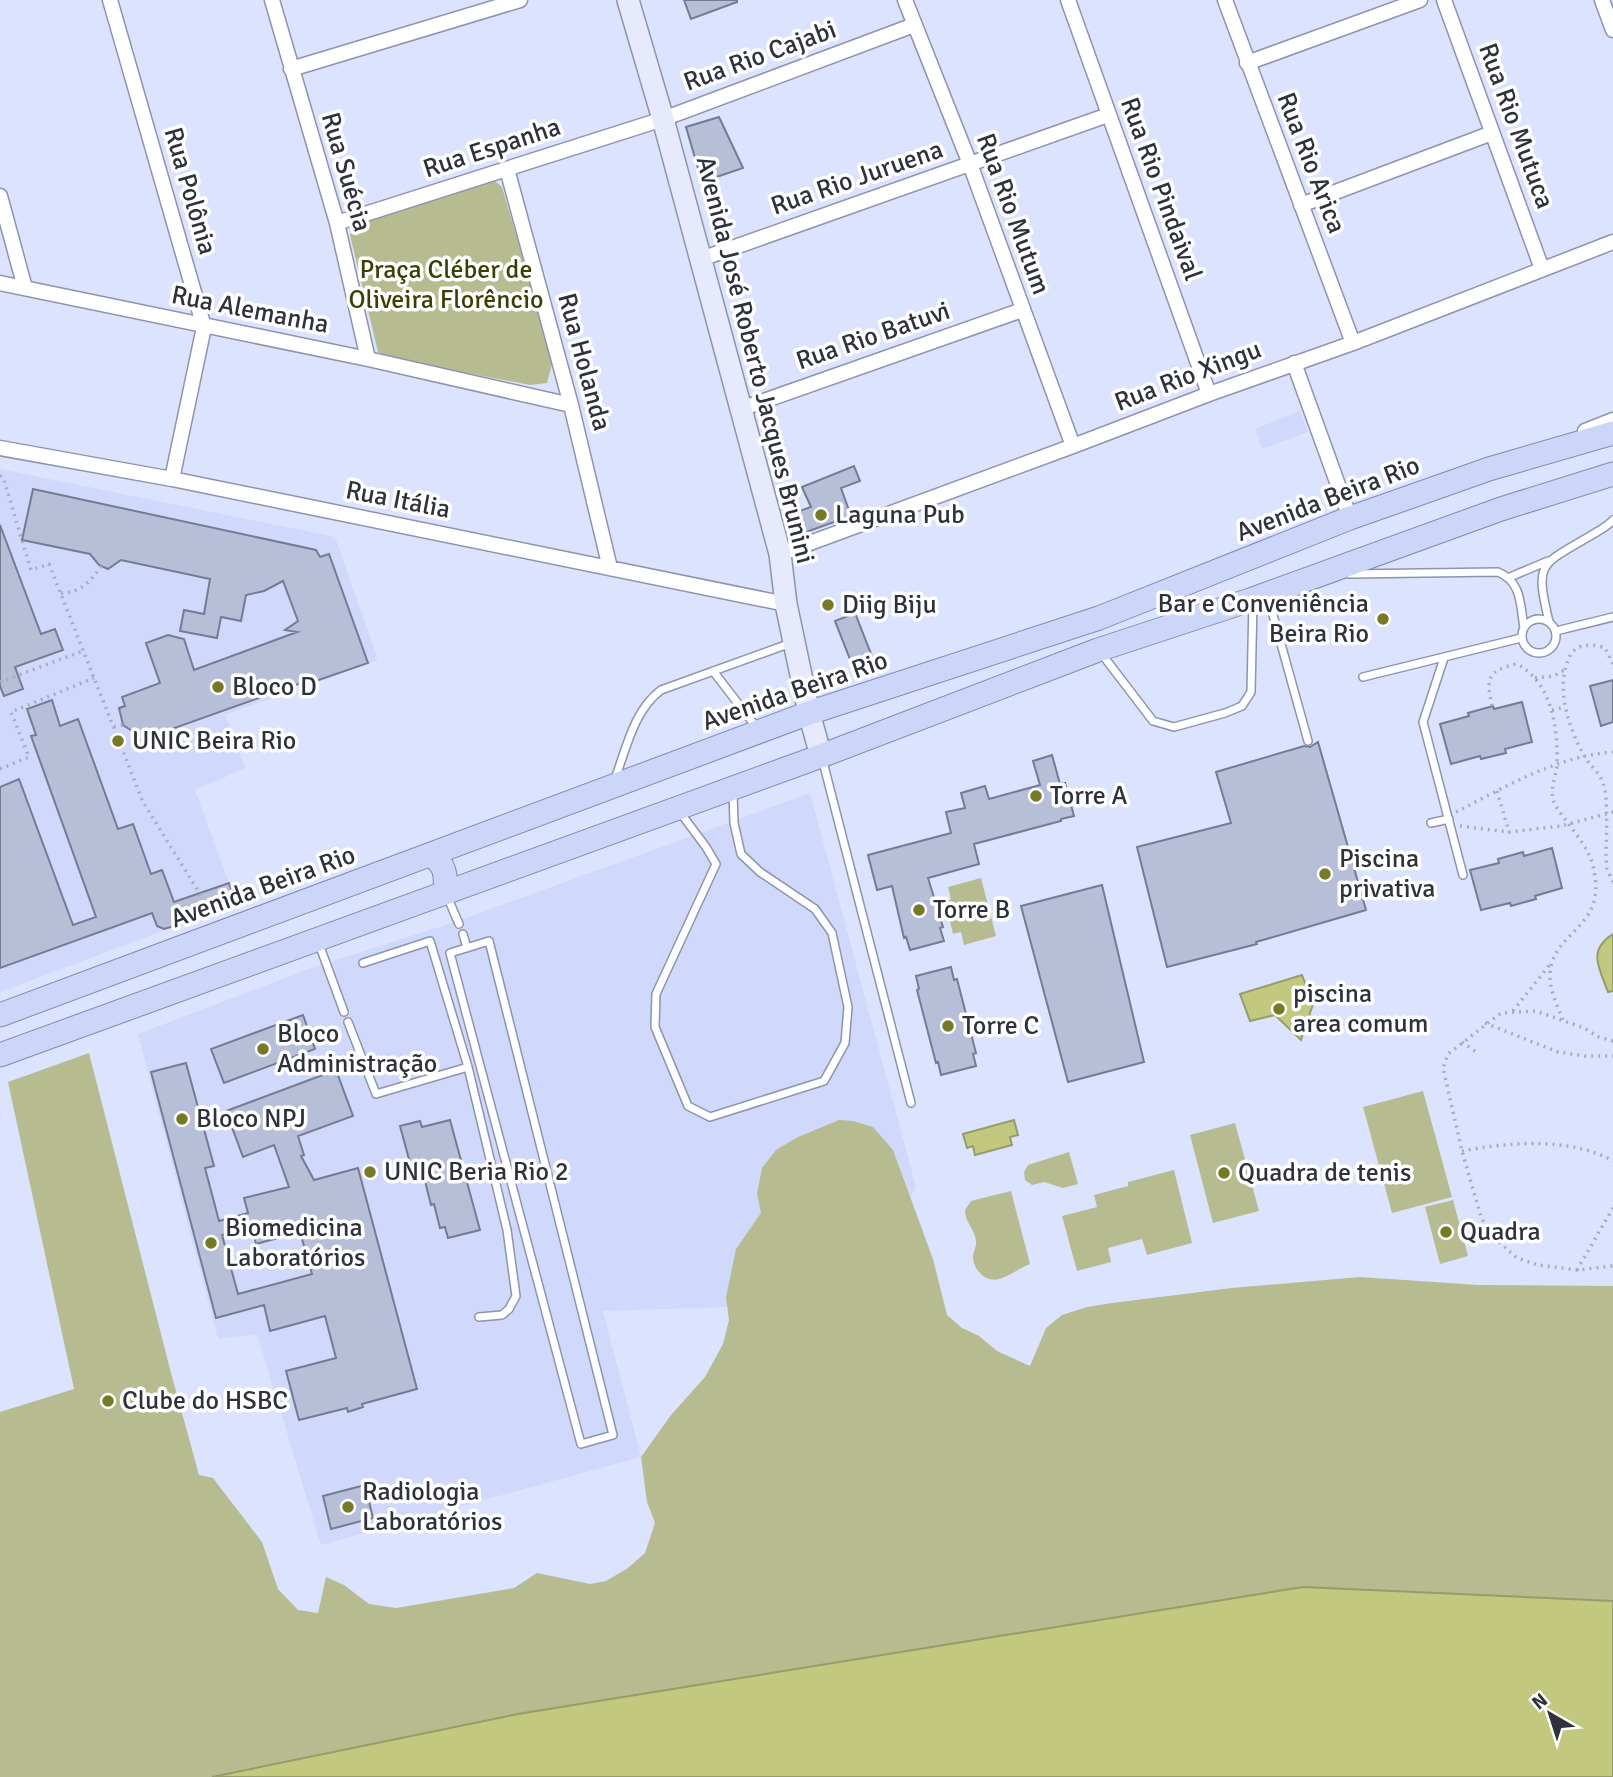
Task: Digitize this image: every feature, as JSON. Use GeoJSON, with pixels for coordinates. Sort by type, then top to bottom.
{"type":"FeatureCollection","features":[{"type":"Feature","properties":{"kind":"main road","name":"Avenida José Roberto Jacques Brunini"},"geometry":{"type":"LineString","coordinates":[[628,0],[663,118],[780,554],[786,604],[821,756]]}},
{"type":"Feature","properties":{"kind":"main road","name":"Avenida Beira Rio"},"geometry":{"type":"LineString","coordinates":[[0,1015],[809,713],[1099,618],[1350,518],[1489,469],[1613,433]]}},
{"type":"Feature","properties":{"kind":"main road"},"geometry":{"type":"LineString","coordinates":[[0,1055],[821,756],[1098,650],[1324,574],[1501,509],[1613,474]]}},
{"type":"Feature","properties":{"kind":"main road"},"geometry":{"type":"LineString","coordinates":[[1098,650],[1090,642],[1090,635],[1099,618]]}},
{"type":"Feature","properties":{"kind":"main road"},"geometry":{"type":"LineString","coordinates":[[430,855],[442,863],[445,892]]}},
{"type":"Feature","properties":{"kind":"street","name":"Rua Polônia"},"geometry":{"type":"LineString","coordinates":[[110,0],[204,327],[173,479]]}},
{"type":"Feature","properties":{"kind":"street","name":"Rua Suécia"},"geometry":{"type":"LineString","coordinates":[[272,0],[337,223],[368,359]]}},
{"type":"Feature","properties":{"kind":"street"},"geometry":{"type":"LineString","coordinates":[[291,69],[520,0]]}},
{"type":"Feature","properties":{"kind":"street","name":"Rua Rio Mutum"},"geometry":{"type":"LineString","coordinates":[[905,0],[970,164],[1073,446]]}},
{"type":"Feature","properties":{"kind":"street","name":"Rua Rio Pindaival"},"geometry":{"type":"LineString","coordinates":[[1068,0],[1209,394]]}},
{"type":"Feature","properties":{"kind":"street","name":"Rua Rio Arica"},"geometry":{"type":"LineString","coordinates":[[1225,0],[1353,343]]}},
{"type":"Feature","properties":{"kind":"street"},"geometry":{"type":"LineString","coordinates":[[1247,62],[1420,0]]}},
{"type":"Feature","properties":{"kind":"street","name":"Rua Rio Mutuca"},"geometry":{"type":"LineString","coordinates":[[1444,0],[1542,269]]}},
{"type":"Feature","properties":{"kind":"street"},"geometry":{"type":"LineString","coordinates":[[1602,0],[1613,30]]}},
{"type":"Feature","properties":{"kind":"street","name":"Rua Rio Cajabi"},"geometry":{"type":"LineString","coordinates":[[663,118],[914,25]]}},
{"type":"Feature","properties":{"kind":"street","name":"Rua Rio Juruena"},"geometry":{"type":"LineString","coordinates":[[701,259],[1108,115]]}},
{"type":"Feature","properties":{"kind":"street","name":"Rua Espanha"},"geometry":{"type":"LineString","coordinates":[[337,223],[663,118]]}},
{"type":"Feature","properties":{"kind":"street"},"geometry":{"type":"LineString","coordinates":[[1301,205],[1493,133]]}},
{"type":"Feature","properties":{"kind":"street","name":"Rua Holanda"},"geometry":{"type":"LineString","coordinates":[[507,169],[571,405],[610,568]]}},
{"type":"Feature","properties":{"kind":"street"},"geometry":{"type":"LineString","coordinates":[[0,196],[25,288]]}},
{"type":"Feature","properties":{"kind":"street","name":"Rua Rio Xingu"},"geometry":{"type":"LineString","coordinates":[[780,554],[1353,343],[1613,242]]}},
{"type":"Feature","properties":{"kind":"street","name":"Rua Alemanha"},"geometry":{"type":"LineString","coordinates":[[0,283],[368,359],[571,405]]}},
{"type":"Feature","properties":{"kind":"street","name":"Rua Rio Batuvi"},"geometry":{"type":"LineString","coordinates":[[741,408],[1022,310]]}},
{"type":"Feature","properties":{"kind":"street"},"geometry":{"type":"LineString","coordinates":[[1294,363],[1350,518]]}},
{"type":"Feature","properties":{"kind":"street"},"geometry":{"type":"LineString","coordinates":[[1489,469],[1613,420]]}},
{"type":"Feature","properties":{"kind":"street","name":"Rua Itália"},"geometry":{"type":"LineString","coordinates":[[0,448],[173,479],[786,604]]}},
{"type":"Feature","properties":{"kind":"lane"},"geometry":{"type":"LineString","coordinates":[[1510,577],[1551,559],[1613,520]]}},
{"type":"Feature","properties":{"kind":"lane"},"geometry":{"type":"LineString","coordinates":[[1549,622],[1541,586],[1542,572],[1551,559]]}},
{"type":"Feature","properties":{"kind":"lane"},"geometry":{"type":"LineString","coordinates":[[1324,574],[1498,572],[1510,577],[1516,585],[1524,628],[1521,638]]}},
{"type":"Feature","properties":{"kind":"lane"},"geometry":{"type":"LineString","coordinates":[[1098,650],[1153,721],[1174,727],[1225,713],[1242,706],[1251,692],[1260,596]]}},
{"type":"Feature","properties":{"kind":"lane"},"geometry":{"type":"LineString","coordinates":[[1260,596],[1308,741]]}},
{"type":"Feature","properties":{"kind":"lane"},"geometry":{"type":"LineString","coordinates":[[1556,631],[1613,617]]}},
{"type":"Feature","properties":{"kind":"lane"},"geometry":{"type":"LineString","coordinates":[[1521,638],[1532,652],[1548,651],[1556,642],[1556,631],[1544,619],[1533,620],[1524,628]]}},
{"type":"Feature","properties":{"kind":"lane"},"geometry":{"type":"LineString","coordinates":[[1363,677],[1521,638]]}},
{"type":"Feature","properties":{"kind":"lane"},"geometry":{"type":"LineString","coordinates":[[612,787],[636,722],[652,697],[661,690],[794,642]]}},
{"type":"Feature","properties":{"kind":"lane"},"geometry":{"type":"LineString","coordinates":[[1444,658],[1423,722],[1463,875]]}},
{"type":"Feature","properties":{"kind":"lane"},"geometry":{"type":"LineString","coordinates":[[713,671],[760,732]]}},
{"type":"Feature","properties":{"kind":"lane","name":"Avenida José Roberto Jacques Brunini"},"geometry":{"type":"LineString","coordinates":[[821,756],[911,1102]]}},
{"type":"Feature","properties":{"kind":"lane"},"geometry":{"type":"LineString","coordinates":[[677,807],[716,864],[656,994],[655,1027],[688,1106],[710,1117],[824,1081],[845,1043],[848,1007],[832,933],[815,909],[760,872],[741,854],[734,823],[733,787]]}},
{"type":"Feature","properties":{"kind":"lane"},"geometry":{"type":"LineString","coordinates":[[1431,822],[1449,820]]}},
{"type":"Feature","properties":{"kind":"lane"},"geometry":{"type":"LineString","coordinates":[[445,892],[459,925]]}},
{"type":"Feature","properties":{"kind":"lane"},"geometry":{"type":"LineString","coordinates":[[463,934],[467,948]]}},
{"type":"Feature","properties":{"kind":"lane"},"geometry":{"type":"LineString","coordinates":[[317,940],[344,1012]]}},
{"type":"Feature","properties":{"kind":"lane"},"geometry":{"type":"LineString","coordinates":[[363,963],[430,941],[468,1067],[507,1230],[516,1296],[502,1315],[479,1317]]}},
{"type":"Feature","properties":{"kind":"lane"},"geometry":{"type":"LineString","coordinates":[[489,941],[613,1434],[581,1444],[450,953],[467,948],[489,941]]}},
{"type":"Feature","properties":{"kind":"lane"},"geometry":{"type":"LineString","coordinates":[[348,1022],[376,1094],[468,1067]]}},
{"type":"Feature","properties":{"kind":"path"},"geometry":{"type":"LineString","coordinates":[[0,476],[3,477],[31,570],[49,564],[143,802],[205,902],[216,934]]}},
{"type":"Feature","properties":{"kind":"path"},"geometry":{"type":"LineString","coordinates":[[61,593],[78,590],[88,584],[102,566]]}},
{"type":"Feature","properties":{"kind":"path"},"geometry":{"type":"LineString","coordinates":[[1613,664],[1605,648],[1596,644],[1577,648],[1572,653],[1566,669],[1565,707],[1584,756],[1604,784],[1607,869],[1613,882]]}},
{"type":"Feature","properties":{"kind":"path"},"geometry":{"type":"LineString","coordinates":[[0,682],[84,650]]}},
{"type":"Feature","properties":{"kind":"path"},"geometry":{"type":"LineString","coordinates":[[1492,706],[1489,681],[1499,668],[1516,664],[1535,678],[1552,710],[1556,729],[1558,765],[1551,796],[1590,857],[1598,886],[1597,903],[1591,919],[1559,950],[1513,1012]]}},
{"type":"Feature","properties":{"kind":"path"},"geometry":{"type":"LineString","coordinates":[[1535,678],[1554,676],[1566,669]]}},
{"type":"Feature","properties":{"kind":"path"},"geometry":{"type":"LineString","coordinates":[[0,769],[29,757],[11,712],[94,678]]}},
{"type":"Feature","properties":{"kind":"path"},"geometry":{"type":"LineString","coordinates":[[1552,710],[1565,707]]}},
{"type":"Feature","properties":{"kind":"path"},"geometry":{"type":"LineString","coordinates":[[114,727],[123,725]]}},
{"type":"Feature","properties":{"kind":"path"},"geometry":{"type":"LineString","coordinates":[[1449,820],[1497,791],[1558,765],[1584,756],[1613,752]]}},
{"type":"Feature","properties":{"kind":"path"},"geometry":{"type":"LineString","coordinates":[[1497,791],[1509,832]]}},
{"type":"Feature","properties":{"kind":"path"},"geometry":{"type":"LineString","coordinates":[[1449,820],[1509,832],[1568,824],[1613,812]]}},
{"type":"Feature","properties":{"kind":"path"},"geometry":{"type":"LineString","coordinates":[[1553,961],[1550,973],[1552,990],[1563,1020]]}},
{"type":"Feature","properties":{"kind":"path"},"geometry":{"type":"LineString","coordinates":[[1613,1041],[1536,1011],[1501,1013],[1448,1054],[1443,1069],[1481,1217],[1500,1245],[1517,1258],[1538,1265],[1577,1270],[1613,1266]]}},
{"type":"Feature","properties":{"kind":"path"},"geometry":{"type":"LineString","coordinates":[[1485,1023],[1558,1052],[1613,1056]]}},
{"type":"Feature","properties":{"kind":"path"},"geometry":{"type":"LineString","coordinates":[[1462,1042],[1479,1054]]}},
{"type":"Feature","properties":{"kind":"path"},"geometry":{"type":"LineString","coordinates":[[1462,1151],[1498,1143],[1531,1143],[1603,1155],[1613,1161]]}},
{"type":"Feature","properties":{"kind":"path"},"geometry":{"type":"LineString","coordinates":[[1577,1270],[1613,1208]]}},
{"type":"Feature","properties":{"kind":"shaded area"},"geometry":{"type":"Polygon","coordinates":[[[1300,411],[1308,432],[1262,449],[1255,429],[1300,411]]]}},
{"type":"Feature","properties":{"kind":"shaded area","name":"UNIC Beira Rio"},"geometry":{"type":"Polygon","coordinates":[[[0,469],[335,537],[378,660],[225,715],[246,768],[195,790],[229,883],[179,917],[181,924],[0,992],[0,469]]]}},
{"type":"Feature","properties":{"kind":"shaded area"},"geometry":{"type":"Polygon","coordinates":[[[810,793],[916,1187],[853,1303],[603,1311],[641,1457],[321,1545],[257,1334],[218,1339],[138,1034],[311,968],[458,921],[810,793]]]}},
{"type":"Feature","properties":{"kind":"shaded area"},"geometry":{"type":"Polygon","coordinates":[[[1613,934],[1613,991],[1608,992],[1597,960],[1600,946],[1613,934]]]}},
{"type":"Feature","properties":{"kind":"shaded area","name":"piscina area comum"},"geometry":{"type":"Polygon","coordinates":[[[1302,975],[1313,1004],[1301,1040],[1275,1015],[1250,1021],[1240,994],[1302,975]]]}},
{"type":"Feature","properties":{"kind":"shaded area"},"geometry":{"type":"Polygon","coordinates":[[[1014,1120],[1018,1135],[1010,1137],[1012,1145],[975,1155],[973,1146],[967,1148],[963,1134],[1014,1120]]]}},
{"type":"Feature","properties":{"kind":"shaded area"},"geometry":{"type":"Polygon","coordinates":[[[1303,1587],[1613,1601],[1613,1777],[212,1777],[518,1714],[1303,1587]]]}},
{"type":"Feature","properties":{"kind":"green space","name":"Praça Cléber de Oliveira Florêncio"},"geometry":{"type":"Polygon","coordinates":[[[495,181],[502,187],[553,360],[547,383],[530,385],[389,358],[378,352],[350,235],[355,224],[495,181]]]}},
{"type":"Feature","properties":{"kind":"green space"},"geometry":{"type":"Polygon","coordinates":[[[981,878],[996,936],[964,945],[961,932],[953,934],[945,901],[951,899],[948,887],[981,878]]]}},
{"type":"Feature","properties":{"kind":"green space"},"geometry":{"type":"Polygon","coordinates":[[[89,1053],[199,1475],[213,1478],[262,1542],[278,1589],[298,1610],[318,1613],[326,1577],[344,1585],[369,1604],[396,1608],[514,1588],[537,1573],[590,1584],[606,1581],[628,1568],[645,1553],[655,1523],[647,1502],[641,1457],[671,1415],[705,1377],[723,1344],[729,1320],[726,1297],[736,1249],[761,1213],[757,1194],[762,1168],[776,1150],[798,1137],[839,1120],[873,1127],[893,1150],[933,1259],[947,1315],[997,1351],[1030,1366],[1046,1328],[1062,1315],[1112,1303],[1232,1288],[1360,1277],[1478,1285],[1613,1286],[1613,1601],[1303,1587],[518,1714],[212,1777],[0,1777],[0,1412],[74,1389],[8,1082],[89,1053]]]}},
{"type":"Feature","properties":{"kind":"green space"},"geometry":{"type":"Polygon","coordinates":[[[1423,1091],[1452,1197],[1392,1213],[1363,1107],[1423,1091]]]}},
{"type":"Feature","properties":{"kind":"green space","name":"Quadra de tenis"},"geometry":{"type":"Polygon","coordinates":[[[1235,1123],[1259,1211],[1213,1223],[1190,1135],[1235,1123]]]}},
{"type":"Feature","properties":{"kind":"green space"},"geometry":{"type":"Polygon","coordinates":[[[1069,1152],[1078,1184],[1063,1188],[1044,1182],[1032,1185],[1025,1180],[1024,1172],[1028,1165],[1069,1152]]]}},
{"type":"Feature","properties":{"kind":"green space"},"geometry":{"type":"Polygon","coordinates":[[[1174,1170],[1192,1243],[1147,1255],[1142,1239],[1108,1248],[1111,1262],[1077,1271],[1062,1216],[1097,1207],[1094,1195],[1128,1186],[1128,1182],[1174,1170]]]}},
{"type":"Feature","properties":{"kind":"green space"},"geometry":{"type":"Polygon","coordinates":[[[1011,1191],[1030,1264],[1005,1277],[992,1280],[980,1273],[974,1264],[976,1241],[965,1210],[971,1201],[1011,1191]]]}},
{"type":"Feature","properties":{"kind":"green space","name":"Quadra"},"geometry":{"type":"Polygon","coordinates":[[[1453,1200],[1468,1256],[1440,1264],[1425,1207],[1453,1200]]]}},
{"type":"Feature","properties":{"kind":"building"},"geometry":{"type":"Polygon","coordinates":[[[684,0],[737,0],[737,2],[691,19],[684,0]]]}},
{"type":"Feature","properties":{"kind":"building"},"geometry":{"type":"Polygon","coordinates":[[[719,117],[743,168],[702,182],[686,127],[719,117]]]}},
{"type":"Feature","properties":{"kind":"building"},"geometry":{"type":"Polygon","coordinates":[[[854,466],[860,481],[841,488],[851,516],[798,535],[791,514],[811,507],[802,487],[854,466]]]}},
{"type":"Feature","properties":{"kind":"building"},"geometry":{"type":"Polygon","coordinates":[[[33,489],[316,550],[320,557],[329,554],[368,663],[316,681],[315,678],[138,741],[135,733],[123,725],[119,708],[125,706],[122,697],[160,683],[146,643],[168,635],[184,639],[194,670],[297,632],[285,630],[298,621],[283,581],[264,591],[246,595],[241,621],[221,617],[217,638],[180,631],[184,610],[204,614],[210,579],[121,560],[108,569],[99,565],[90,554],[22,540],[33,489]]]}},
{"type":"Feature","properties":{"kind":"building"},"geometry":{"type":"Polygon","coordinates":[[[0,525],[41,634],[55,629],[63,650],[15,667],[23,689],[4,696],[0,686],[0,525]]]}},
{"type":"Feature","properties":{"kind":"building"},"geometry":{"type":"Polygon","coordinates":[[[855,613],[877,669],[857,677],[835,621],[855,613]]]}},
{"type":"Feature","properties":{"kind":"building"},"geometry":{"type":"Polygon","coordinates":[[[1613,680],[1613,722],[1601,726],[1590,686],[1613,680]]]}},
{"type":"Feature","properties":{"kind":"building"},"geometry":{"type":"Polygon","coordinates":[[[52,700],[60,726],[78,719],[118,829],[133,824],[151,874],[162,870],[174,902],[229,883],[234,898],[179,917],[181,924],[164,929],[157,926],[152,913],[0,968],[0,787],[19,779],[73,925],[96,917],[31,736],[36,735],[27,709],[52,700]]]}},
{"type":"Feature","properties":{"kind":"building"},"geometry":{"type":"Polygon","coordinates":[[[1522,702],[1532,742],[1505,749],[1506,753],[1481,759],[1480,756],[1451,764],[1440,724],[1493,706],[1494,709],[1522,702]]]}},
{"type":"Feature","properties":{"kind":"building"},"geometry":{"type":"Polygon","coordinates":[[[1318,742],[1366,910],[1256,942],[1257,944],[1167,967],[1137,847],[1231,823],[1216,772],[1304,746],[1310,747],[1318,742]]]}},
{"type":"Feature","properties":{"kind":"building"},"geometry":{"type":"Polygon","coordinates":[[[1052,755],[1060,784],[1065,783],[1074,816],[974,844],[979,864],[928,878],[943,927],[940,928],[944,941],[910,950],[906,937],[904,938],[892,886],[877,890],[868,855],[951,833],[946,812],[965,808],[961,793],[985,786],[989,799],[1040,785],[1033,761],[1052,755]]]}},
{"type":"Feature","properties":{"kind":"building"},"geometry":{"type":"Polygon","coordinates":[[[1552,848],[1562,888],[1511,906],[1510,903],[1481,910],[1470,870],[1499,863],[1498,859],[1523,852],[1524,856],[1552,848]]]}},
{"type":"Feature","properties":{"kind":"building"},"geometry":{"type":"Polygon","coordinates":[[[1102,885],[1144,1062],[1068,1082],[1021,906],[1102,885]]]}},
{"type":"Feature","properties":{"kind":"building","name":"Torre C"},"geometry":{"type":"Polygon","coordinates":[[[951,967],[954,980],[957,979],[976,1053],[973,1054],[976,1066],[941,1075],[917,990],[916,976],[951,967]]]}},
{"type":"Feature","properties":{"kind":"building","name":"Bloco Administração"},"geometry":{"type":"Polygon","coordinates":[[[303,1015],[315,1049],[224,1083],[211,1049],[303,1015]]]}},
{"type":"Feature","properties":{"kind":"building"},"geometry":{"type":"Polygon","coordinates":[[[186,1063],[214,1166],[205,1168],[219,1221],[248,1213],[244,1198],[289,1187],[274,1145],[243,1157],[226,1111],[336,1070],[353,1116],[298,1136],[304,1155],[301,1156],[314,1180],[358,1168],[417,1389],[362,1404],[363,1407],[348,1412],[347,1408],[299,1420],[286,1371],[336,1358],[325,1316],[270,1331],[264,1305],[216,1318],[151,1072],[186,1063]],[[252,1228],[222,1235],[238,1294],[312,1274],[300,1232],[256,1244],[252,1228]]]}},
{"type":"Feature","properties":{"kind":"building"},"geometry":{"type":"Polygon","coordinates":[[[450,1120],[480,1230],[448,1238],[445,1227],[440,1228],[434,1204],[431,1205],[420,1161],[410,1163],[400,1126],[420,1121],[422,1127],[450,1120]]]}},
{"type":"Feature","properties":{"kind":"building","name":"Radiologia Laboratórios"},"geometry":{"type":"Polygon","coordinates":[[[365,1485],[373,1518],[331,1529],[323,1496],[365,1485]]]}},
{"type":"Feature","properties":{"kind":"place","name":"Laguna Pub"},"geometry":{"type":"Point","coordinates":[821,515]}},
{"type":"Feature","properties":{"kind":"place","name":"Diig Biju"},"geometry":{"type":"Point","coordinates":[828,605]}},
{"type":"Feature","properties":{"kind":"place","name":"Bar e Conveniência Beira Rio"},"geometry":{"type":"Point","coordinates":[1383,619]}},
{"type":"Feature","properties":{"kind":"place","name":"Bloco D"},"geometry":{"type":"Point","coordinates":[218,687]}},
{"type":"Feature","properties":{"kind":"place","name":"UNIC Beira Rio"},"geometry":{"type":"Point","coordinates":[118,741]}},
{"type":"Feature","properties":{"kind":"place","name":"Torre A"},"geometry":{"type":"Point","coordinates":[1036,796]}},
{"type":"Feature","properties":{"kind":"place","name":"Piscina privativa"},"geometry":{"type":"Point","coordinates":[1325,874]}},
{"type":"Feature","properties":{"kind":"place","name":"Torre B"},"geometry":{"type":"Point","coordinates":[919,910]}},
{"type":"Feature","properties":{"kind":"place","name":"piscina area comum"},"geometry":{"type":"Point","coordinates":[1279,1009]}},
{"type":"Feature","properties":{"kind":"place","name":"Torre C"},"geometry":{"type":"Point","coordinates":[948,1026]}},
{"type":"Feature","properties":{"kind":"place","name":"Bloco Administração"},"geometry":{"type":"Point","coordinates":[263,1049]}},
{"type":"Feature","properties":{"kind":"place","name":"Bloco NPJ"},"geometry":{"type":"Point","coordinates":[182,1119]}},
{"type":"Feature","properties":{"kind":"place","name":"UNIC Beria Rio 2"},"geometry":{"type":"Point","coordinates":[370,1172]}},
{"type":"Feature","properties":{"kind":"place","name":"Quadra de tenis"},"geometry":{"type":"Point","coordinates":[1224,1173]}},
{"type":"Feature","properties":{"kind":"place","name":"Quadra"},"geometry":{"type":"Point","coordinates":[1446,1232]}},
{"type":"Feature","properties":{"kind":"place","name":"Biomedicina Laboratórios"},"geometry":{"type":"Point","coordinates":[211,1243]}},
{"type":"Feature","properties":{"kind":"place","name":"Clube do HSBC"},"geometry":{"type":"Point","coordinates":[108,1401]}},
{"type":"Feature","properties":{"kind":"place","name":"Radiologia Laboratórios"},"geometry":{"type":"Point","coordinates":[348,1507]}}]}
